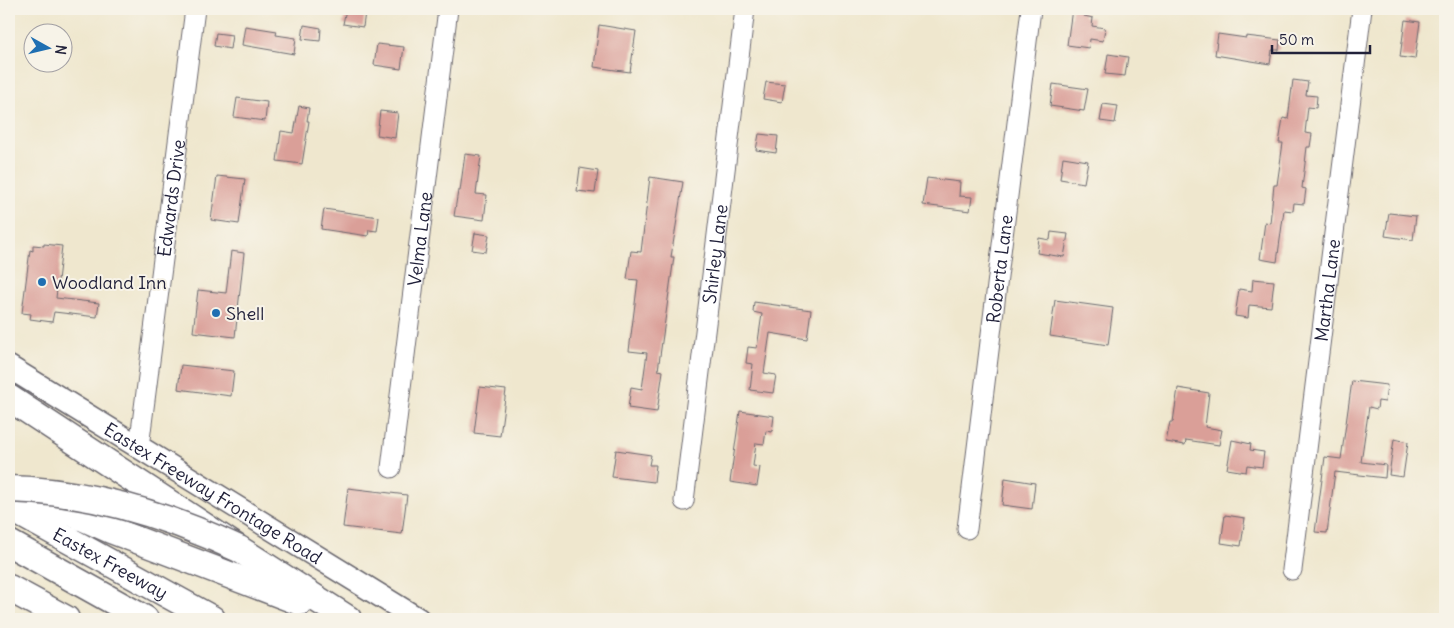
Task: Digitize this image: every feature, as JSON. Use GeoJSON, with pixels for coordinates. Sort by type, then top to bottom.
{"type":"FeatureCollection","features":[{"type":"Feature","properties":{"kind":"highway"},"geometry":{"type":"LineString","coordinates":[[9,398],[348,619]]}},
{"type":"Feature","properties":{"kind":"highway"},"geometry":{"type":"LineString","coordinates":[[9,485],[111,530],[342,619]]}},
{"type":"Feature","properties":{"kind":"highway"},"geometry":{"type":"LineString","coordinates":[[9,489],[51,492],[112,503],[171,520],[238,549]]}},
{"type":"Feature","properties":{"kind":"highway","name":"Eastex Freeway"},"geometry":{"type":"LineString","coordinates":[[9,507],[212,619]]}},
{"type":"Feature","properties":{"kind":"highway"},"geometry":{"type":"LineString","coordinates":[[9,543],[145,619]]}},
{"type":"Feature","properties":{"kind":"highway"},"geometry":{"type":"LineString","coordinates":[[9,588],[66,619]]}},
{"type":"Feature","properties":{"kind":"highway"},"geometry":{"type":"LineString","coordinates":[[9,592],[40,619]]}},
{"type":"Feature","properties":{"kind":"main road","name":"Eastex Freeway Frontage Road"},"geometry":{"type":"LineString","coordinates":[[12,368],[418,619]]}},
{"type":"Feature","properties":{"kind":"street","name":"Edwards Drive"},"geometry":{"type":"LineString","coordinates":[[139,447],[195,9]]}},
{"type":"Feature","properties":{"kind":"street","name":"Velma Lane"},"geometry":{"type":"LineString","coordinates":[[392,468],[448,9]]}},
{"type":"Feature","properties":{"kind":"street","name":"Shirley Lane"},"geometry":{"type":"LineString","coordinates":[[684,501],[745,9]]}},
{"type":"Feature","properties":{"kind":"street","name":"Roberta Lane"},"geometry":{"type":"LineString","coordinates":[[967,529],[1031,9]]}},
{"type":"Feature","properties":{"kind":"street","name":"Martha Lane"},"geometry":{"type":"LineString","coordinates":[[1292,570],[1362,9]]}},
{"type":"Feature","properties":{"kind":"building"},"geometry":{"type":"Polygon","coordinates":[[[346,9],[365,12],[363,27],[343,24],[346,9]]]}},
{"type":"Feature","properties":{"kind":"building"},"geometry":{"type":"Polygon","coordinates":[[[1072,9],[1085,9],[1084,16],[1093,18],[1092,26],[1105,28],[1103,41],[1090,39],[1089,48],[1067,45],[1072,9]]]}},
{"type":"Feature","properties":{"kind":"building"},"geometry":{"type":"Polygon","coordinates":[[[1405,20],[1420,22],[1415,59],[1400,57],[1405,20]]]}},
{"type":"Feature","properties":{"kind":"building"},"geometry":{"type":"Polygon","coordinates":[[[304,25],[321,28],[320,41],[302,39],[304,25]]]}},
{"type":"Feature","properties":{"kind":"building"},"geometry":{"type":"Polygon","coordinates":[[[599,25],[636,31],[630,72],[594,67],[599,25]]]}},
{"type":"Feature","properties":{"kind":"building"},"geometry":{"type":"Polygon","coordinates":[[[245,26],[277,31],[276,35],[296,38],[294,54],[242,45],[245,26]]]}},
{"type":"Feature","properties":{"kind":"building"},"geometry":{"type":"Polygon","coordinates":[[[216,33],[232,35],[230,49],[214,46],[216,33]]]}},
{"type":"Feature","properties":{"kind":"building"},"geometry":{"type":"Polygon","coordinates":[[[1218,34],[1280,40],[1279,50],[1272,50],[1270,64],[1215,55],[1218,34]]]}},
{"type":"Feature","properties":{"kind":"building"},"geometry":{"type":"Polygon","coordinates":[[[377,44],[404,47],[401,69],[374,65],[377,44]]]}},
{"type":"Feature","properties":{"kind":"building"},"geometry":{"type":"Polygon","coordinates":[[[1108,54],[1128,57],[1125,76],[1105,74],[1108,54]]]}},
{"type":"Feature","properties":{"kind":"building"},"geometry":{"type":"Polygon","coordinates":[[[1293,80],[1308,82],[1306,95],[1317,96],[1316,108],[1308,107],[1305,133],[1312,134],[1310,147],[1307,147],[1302,188],[1306,189],[1304,204],[1294,203],[1293,211],[1284,210],[1277,262],[1260,259],[1265,222],[1270,223],[1274,185],[1277,185],[1283,143],[1279,143],[1283,118],[1288,119],[1293,80]]]}},
{"type":"Feature","properties":{"kind":"building"},"geometry":{"type":"Polygon","coordinates":[[[766,82],[785,84],[782,102],[763,99],[766,82]]]}},
{"type":"Feature","properties":{"kind":"building"},"geometry":{"type":"Polygon","coordinates":[[[1053,84],[1088,89],[1084,111],[1050,106],[1053,84]]]}},
{"type":"Feature","properties":{"kind":"building"},"geometry":{"type":"Polygon","coordinates":[[[237,98],[267,102],[265,121],[234,117],[237,98]]]}},
{"type":"Feature","properties":{"kind":"building"},"geometry":{"type":"Polygon","coordinates":[[[1103,104],[1118,106],[1115,123],[1100,121],[1103,104]]]}},
{"type":"Feature","properties":{"kind":"building"},"geometry":{"type":"Polygon","coordinates":[[[299,106],[309,108],[307,121],[309,121],[302,164],[277,161],[281,131],[294,133],[299,106]]]}},
{"type":"Feature","properties":{"kind":"building"},"geometry":{"type":"Polygon","coordinates":[[[380,111],[398,113],[395,138],[377,135],[380,111]]]}},
{"type":"Feature","properties":{"kind":"building"},"geometry":{"type":"Polygon","coordinates":[[[759,134],[778,136],[776,153],[756,150],[759,134]]]}},
{"type":"Feature","properties":{"kind":"building"},"geometry":{"type":"Polygon","coordinates":[[[465,154],[481,156],[476,194],[487,195],[484,220],[454,216],[458,191],[460,191],[465,154]]]}},
{"type":"Feature","properties":{"kind":"building"},"geometry":{"type":"Polygon","coordinates":[[[1063,157],[1088,161],[1084,183],[1060,179],[1063,157]]]}},
{"type":"Feature","properties":{"kind":"building"},"geometry":{"type":"Polygon","coordinates":[[[580,168],[598,171],[595,193],[577,191],[580,168]]]}},
{"type":"Feature","properties":{"kind":"building"},"geometry":{"type":"Polygon","coordinates":[[[217,176],[245,179],[239,224],[211,220],[217,176]]]}},
{"type":"Feature","properties":{"kind":"building"},"geometry":{"type":"Polygon","coordinates":[[[650,177],[683,182],[671,257],[674,257],[658,370],[663,371],[657,412],[628,408],[631,387],[642,389],[647,353],[629,351],[638,280],[627,279],[631,251],[641,252],[650,177]]]}},
{"type":"Feature","properties":{"kind":"building"},"geometry":{"type":"Polygon","coordinates":[[[927,178],[960,182],[959,196],[972,197],[970,211],[923,205],[927,178]]]}},
{"type":"Feature","properties":{"kind":"building"},"geometry":{"type":"Polygon","coordinates":[[[324,209],[379,217],[377,231],[369,230],[368,236],[321,229],[324,209]]]}},
{"type":"Feature","properties":{"kind":"building"},"geometry":{"type":"Polygon","coordinates":[[[1389,213],[1416,216],[1413,240],[1385,236],[1389,213]]]}},
{"type":"Feature","properties":{"kind":"building"},"geometry":{"type":"Polygon","coordinates":[[[1051,232],[1068,234],[1064,257],[1037,253],[1039,238],[1050,240],[1051,232]]]}},
{"type":"Feature","properties":{"kind":"building"},"geometry":{"type":"Polygon","coordinates":[[[475,233],[489,235],[486,252],[472,250],[475,233]]]}},
{"type":"Feature","properties":{"kind":"building","name":"Woodland Inn"},"geometry":{"type":"Polygon","coordinates":[[[44,244],[62,246],[56,298],[99,303],[97,317],[54,312],[52,322],[30,319],[31,314],[22,313],[30,250],[33,251],[33,245],[44,246],[44,244]]]}},
{"type":"Feature","properties":{"kind":"building","name":"Shell"},"geometry":{"type":"Polygon","coordinates":[[[231,251],[244,253],[235,337],[193,332],[198,290],[226,293],[231,251]]]}},
{"type":"Feature","properties":{"kind":"building"},"geometry":{"type":"Polygon","coordinates":[[[1253,279],[1274,281],[1271,307],[1249,305],[1248,318],[1235,316],[1239,289],[1252,291],[1253,279]]]}},
{"type":"Feature","properties":{"kind":"building"},"geometry":{"type":"Polygon","coordinates":[[[1055,300],[1113,308],[1108,345],[1050,336],[1055,300]]]}},
{"type":"Feature","properties":{"kind":"building"},"geometry":{"type":"Polygon","coordinates":[[[754,302],[811,310],[807,339],[770,333],[764,373],[776,375],[773,393],[750,390],[753,364],[746,363],[748,347],[757,348],[762,314],[753,312],[754,302]]]}},
{"type":"Feature","properties":{"kind":"building","name":"Shell"},"geometry":{"type":"Polygon","coordinates":[[[181,365],[234,371],[231,396],[178,389],[181,365]]]}},
{"type":"Feature","properties":{"kind":"building"},"geometry":{"type":"Polygon","coordinates":[[[1352,381],[1387,385],[1385,402],[1378,401],[1377,409],[1369,407],[1361,462],[1386,465],[1385,478],[1335,472],[1327,533],[1315,532],[1325,457],[1341,459],[1352,381]]]}},
{"type":"Feature","properties":{"kind":"building"},"geometry":{"type":"Polygon","coordinates":[[[480,387],[506,390],[500,436],[474,433],[480,387]]]}},
{"type":"Feature","properties":{"kind":"building"},"geometry":{"type":"Polygon","coordinates":[[[1178,388],[1209,393],[1205,427],[1222,430],[1219,445],[1186,440],[1185,445],[1166,442],[1170,422],[1173,422],[1178,388]]]}},
{"type":"Feature","properties":{"kind":"building"},"geometry":{"type":"Polygon","coordinates":[[[740,411],[774,416],[772,432],[766,431],[764,444],[756,443],[753,466],[760,467],[757,486],[730,482],[740,411]]]}},
{"type":"Feature","properties":{"kind":"building"},"geometry":{"type":"Polygon","coordinates":[[[1394,439],[1408,442],[1403,477],[1389,475],[1394,439]]]}},
{"type":"Feature","properties":{"kind":"building"},"geometry":{"type":"Polygon","coordinates":[[[1232,440],[1251,444],[1250,450],[1264,452],[1262,467],[1247,465],[1246,472],[1227,469],[1232,440]]]}},
{"type":"Feature","properties":{"kind":"building"},"geometry":{"type":"Polygon","coordinates":[[[616,450],[651,455],[649,465],[656,465],[654,482],[612,477],[616,450]]]}},
{"type":"Feature","properties":{"kind":"building"},"geometry":{"type":"Polygon","coordinates":[[[1005,478],[1035,483],[1032,509],[1002,505],[1005,478]]]}},
{"type":"Feature","properties":{"kind":"building"},"geometry":{"type":"Polygon","coordinates":[[[348,488],[407,495],[402,534],[343,527],[348,488]]]}},
{"type":"Feature","properties":{"kind":"building"},"geometry":{"type":"Polygon","coordinates":[[[1225,515],[1245,518],[1241,546],[1221,543],[1225,515]]]}},
{"type":"Feature","properties":{"kind":"place","name":"Woodland Inn"},"geometry":{"type":"Point","coordinates":[42,282]}},
{"type":"Feature","properties":{"kind":"place","name":"Shell"},"geometry":{"type":"Point","coordinates":[216,313]}}]}
